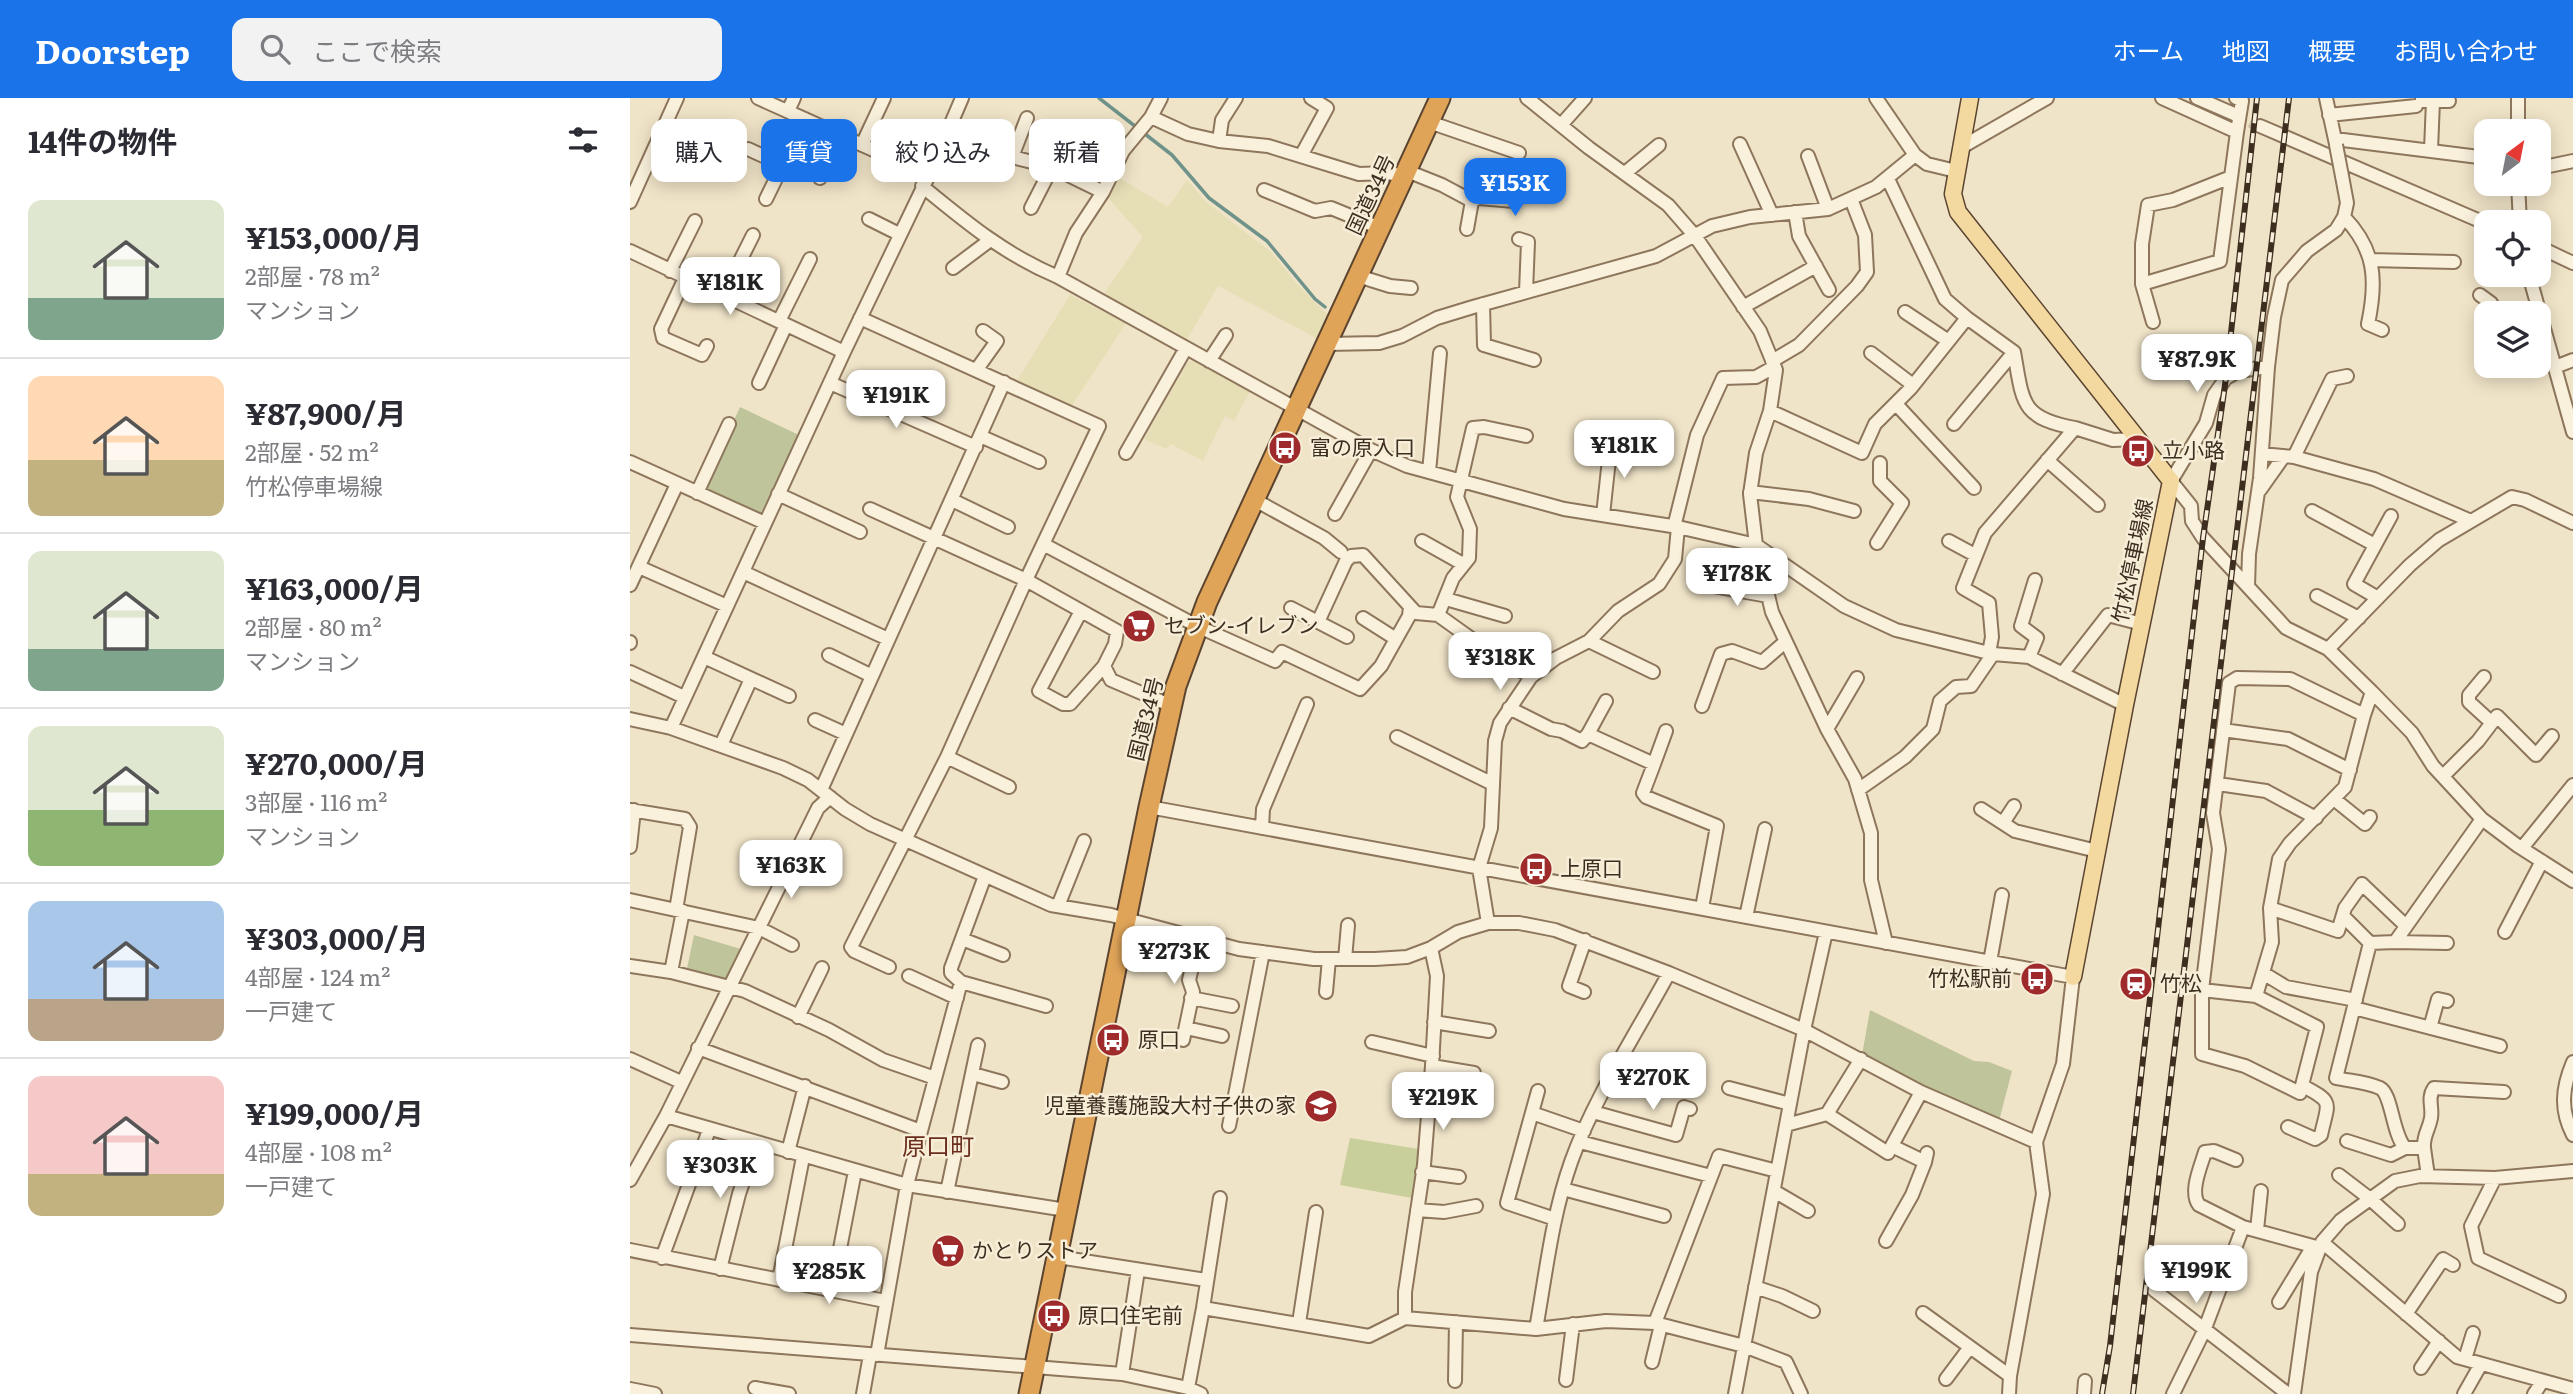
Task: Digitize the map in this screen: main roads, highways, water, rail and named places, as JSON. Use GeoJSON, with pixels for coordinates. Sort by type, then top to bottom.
{"type":"FeatureCollection","features":[{"type":"Feature","properties":{"kind":"highway","name":"国道34号"},"geometry":{"type":"LineString","coordinates":[[1029,1394],[1176,686],[1197,626],[1440,98]]}},
{"type":"Feature","properties":{"kind":"main road","name":"竹松停車場線"},"geometry":{"type":"LineString","coordinates":[[1970,98],[1959,148],[1953,194],[1958,212],[2171,481],[2073,977]]}},
{"type":"Feature","properties":{"kind":"waterway"},"geometry":{"type":"LineString","coordinates":[[1099,98],[1172,155],[1209,198],[1267,241],[1315,299],[1325,307]]}},
{"type":"Feature","properties":{"kind":"tunnel"},"geometry":{"type":"LineString","coordinates":[[2234,114],[2260,126]]}},
{"type":"Feature","properties":{"kind":"railway"},"geometry":{"type":"LineString","coordinates":[[2102,1394],[2110,1346],[2203,538],[2226,378],[2257,98]]}},
{"type":"Feature","properties":{"kind":"railway"},"geometry":{"type":"LineString","coordinates":[[2133,1394],[2289,98]]}},
{"type":"Feature","properties":{"kind":"place","name":"富の原入口"},"geometry":{"type":"Point","coordinates":[1285,448]}},
{"type":"Feature","properties":{"kind":"place","name":"立小路"},"geometry":{"type":"Point","coordinates":[2138,451]}},
{"type":"Feature","properties":{"kind":"place","name":"セブン-イレブン"},"geometry":{"type":"Point","coordinates":[1139,626]}},
{"type":"Feature","properties":{"kind":"place","name":"上原口"},"geometry":{"type":"Point","coordinates":[1536,869]}},
{"type":"Feature","properties":{"kind":"place","name":"竹松駅前"},"geometry":{"type":"Point","coordinates":[2037,979]}},
{"type":"Feature","properties":{"kind":"place","name":"竹松"},"geometry":{"type":"Point","coordinates":[2136,984]}},
{"type":"Feature","properties":{"kind":"place","name":"原口"},"geometry":{"type":"Point","coordinates":[1113,1040]}},
{"type":"Feature","properties":{"kind":"place","name":"児童養護施設大村子供の家"},"geometry":{"type":"Point","coordinates":[1321,1106]}},
{"type":"Feature","properties":{"kind":"place","name":"かとりストア"},"geometry":{"type":"Point","coordinates":[948,1251]}},
{"type":"Feature","properties":{"kind":"place","name":"原口住宅前"},"geometry":{"type":"Point","coordinates":[1054,1316]}},
{"type":"Feature","properties":{"kind":"district","name":"原口町"},"geometry":{"type":"Point","coordinates":[938,1147]}}]}
